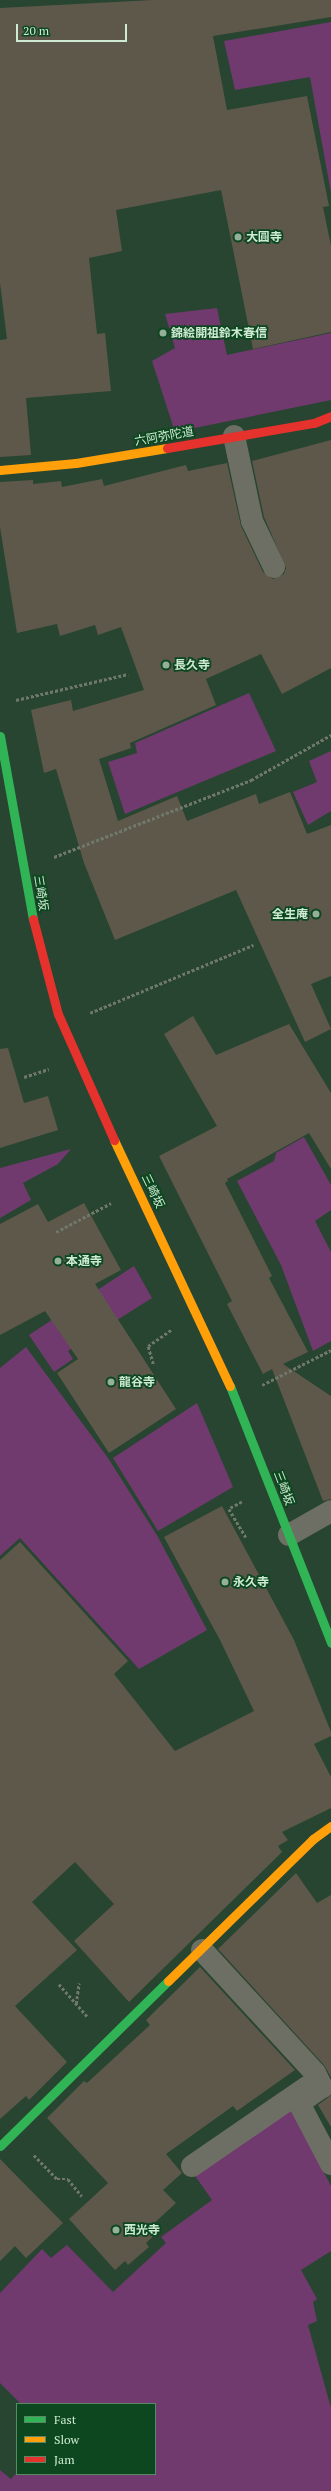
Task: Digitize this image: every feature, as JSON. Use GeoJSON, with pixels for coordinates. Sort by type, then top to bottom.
{"type":"FeatureCollection","features":[{"type":"Feature","properties":{"kind":"main road","name":"六阿弥陀道"},"geometry":{"type":"LineString","coordinates":[[0,470],[76,463],[314,422],[331,416]]}},
{"type":"Feature","properties":{"kind":"main road","name":"三崎坂"},"geometry":{"type":"LineString","coordinates":[[0,736],[37,939],[62,1024],[236,1398],[331,1643]]}},
{"type":"Feature","properties":{"kind":"main road"},"geometry":{"type":"LineString","coordinates":[[0,2146],[202,1950],[313,1839],[331,1826]]}},
{"type":"Feature","properties":{"kind":"lane"},"geometry":{"type":"LineString","coordinates":[[234,436],[252,521],[274,567]]}},
{"type":"Feature","properties":{"kind":"lane"},"geometry":{"type":"LineString","coordinates":[[289,1535],[331,1511]]}},
{"type":"Feature","properties":{"kind":"lane"},"geometry":{"type":"LineString","coordinates":[[202,1950],[271,2024],[325,2087]]}},
{"type":"Feature","properties":{"kind":"lane"},"geometry":{"type":"LineString","coordinates":[[325,2087],[303,2110],[331,2164]]}},
{"type":"Feature","properties":{"kind":"lane"},"geometry":{"type":"LineString","coordinates":[[192,2166],[325,2087]]}},
{"type":"Feature","properties":{"kind":"path"},"geometry":{"type":"LineString","coordinates":[[16,700],[128,674]]}},
{"type":"Feature","properties":{"kind":"path"},"geometry":{"type":"LineString","coordinates":[[25,869],[251,780],[331,735]]}},
{"type":"Feature","properties":{"kind":"path"},"geometry":{"type":"LineString","coordinates":[[62,1024],[254,945]]}},
{"type":"Feature","properties":{"kind":"path"},"geometry":{"type":"LineString","coordinates":[[24,1077],[53,1068]]}},
{"type":"Feature","properties":{"kind":"path"},"geometry":{"type":"LineString","coordinates":[[56,1232],[138,1189]]}},
{"type":"Feature","properties":{"kind":"path"},"geometry":{"type":"LineString","coordinates":[[153,1364],[148,1346],[172,1329]]}},
{"type":"Feature","properties":{"kind":"path"},"geometry":{"type":"LineString","coordinates":[[236,1398],[331,1350]]}},
{"type":"Feature","properties":{"kind":"path"},"geometry":{"type":"LineString","coordinates":[[246,1500],[229,1509],[246,1537]]}},
{"type":"Feature","properties":{"kind":"path"},"geometry":{"type":"LineString","coordinates":[[76,2004],[79,1983]]}},
{"type":"Feature","properties":{"kind":"path"},"geometry":{"type":"LineString","coordinates":[[59,1984],[109,2040]]}},
{"type":"Feature","properties":{"kind":"path"},"geometry":{"type":"LineString","coordinates":[[14,2132],[57,2179],[68,2179],[82,2196]]}},
{"type":"Feature","properties":{"kind":"shaded area"},"geometry":{"type":"Polygon","coordinates":[[[331,22],[331,193],[310,77],[235,90],[224,41],[331,22]]]}},
{"type":"Feature","properties":{"kind":"shaded area"},"geometry":{"type":"Polygon","coordinates":[[[217,308],[227,355],[331,333],[331,400],[175,432],[152,361],[175,348],[165,314],[217,308]]]}},
{"type":"Feature","properties":{"kind":"shaded area"},"geometry":{"type":"Polygon","coordinates":[[[249,693],[276,751],[125,814],[108,762],[137,753],[135,743],[249,693]]]}},
{"type":"Feature","properties":{"kind":"shaded area"},"geometry":{"type":"Polygon","coordinates":[[[331,751],[331,811],[308,825],[293,792],[317,782],[309,761],[331,751]]]}},
{"type":"Feature","properties":{"kind":"shaded area"},"geometry":{"type":"Polygon","coordinates":[[[304,1137],[331,1185],[331,1210],[315,1221],[331,1252],[331,1341],[313,1351],[281,1265],[237,1181],[274,1161],[276,1153],[304,1137]]]}},
{"type":"Feature","properties":{"kind":"shaded area"},"geometry":{"type":"Polygon","coordinates":[[[71,1149],[58,1164],[23,1183],[31,1200],[0,1218],[0,1168],[71,1149]]]}},
{"type":"Feature","properties":{"kind":"shaded area"},"geometry":{"type":"Polygon","coordinates":[[[134,1266],[152,1298],[68,1351],[73,1359],[54,1372],[29,1335],[134,1266]]]}},
{"type":"Feature","properties":{"kind":"shaded area"},"geometry":{"type":"Polygon","coordinates":[[[26,1347],[108,1458],[158,1537],[207,1630],[139,1669],[20,1538],[0,1556],[0,1368],[26,1347]]]}},
{"type":"Feature","properties":{"kind":"shaded area"},"geometry":{"type":"Polygon","coordinates":[[[197,1403],[233,1487],[158,1531],[113,1458],[197,1403]]]}},
{"type":"Feature","properties":{"kind":"shaded area"},"geometry":{"type":"Polygon","coordinates":[[[289,2104],[331,2186],[331,2251],[301,2270],[317,2299],[313,2302],[317,2321],[308,2325],[331,2408],[331,2491],[0,2491],[0,2470],[11,2479],[16,2473],[16,2475],[156,2475],[156,2403],[20,2403],[0,2383],[0,2293],[42,2249],[51,2258],[67,2245],[113,2292],[166,2243],[161,2237],[212,2200],[193,2173],[289,2104]]]}},
{"type":"Feature","properties":{"kind":"building"},"geometry":{"type":"Polygon","coordinates":[[[153,0],[331,0],[331,17],[213,36],[227,110],[307,96],[329,206],[323,207],[331,246],[331,332],[253,349],[221,190],[116,210],[122,251],[89,258],[97,334],[105,333],[111,391],[26,398],[31,455],[0,457],[0,340],[7,339],[0,283],[0,8],[153,0]]]}},
{"type":"Feature","properties":{"kind":"building"},"geometry":{"type":"Polygon","coordinates":[[[331,440],[331,668],[282,694],[261,654],[206,679],[216,705],[130,743],[131,748],[99,759],[118,821],[177,796],[187,821],[256,794],[259,804],[290,792],[307,834],[331,825],[331,976],[311,984],[331,1029],[305,1042],[236,890],[115,940],[84,863],[56,769],[44,773],[31,710],[71,700],[73,711],[144,690],[121,627],[98,635],[95,625],[60,636],[57,624],[17,633],[0,527],[0,482],[33,480],[33,484],[61,481],[62,487],[102,479],[104,486],[186,465],[188,471],[227,463],[241,526],[263,572],[273,579],[284,574],[286,568],[264,517],[252,461],[331,440]]]}},
{"type":"Feature","properties":{"kind":"building"},"geometry":{"type":"Polygon","coordinates":[[[193,1016],[216,1055],[289,1024],[331,1093],[331,1169],[309,1133],[227,1179],[228,1181],[225,1183],[272,1276],[269,1278],[308,1352],[283,1364],[331,1396],[331,1499],[323,1501],[272,1369],[263,1374],[227,1304],[232,1301],[159,1156],[217,1126],[164,1034],[193,1016]]]}},
{"type":"Feature","properties":{"kind":"building"},"geometry":{"type":"Polygon","coordinates":[[[8,1048],[24,1103],[48,1096],[58,1130],[0,1148],[0,1049],[8,1048]]]}},
{"type":"Feature","properties":{"kind":"building"},"geometry":{"type":"Polygon","coordinates":[[[84,1203],[121,1270],[95,1284],[176,1409],[109,1453],[57,1373],[78,1359],[45,1311],[0,1335],[0,1224],[38,1204],[48,1222],[84,1203]]]}},
{"type":"Feature","properties":{"kind":"building"},"geometry":{"type":"Polygon","coordinates":[[[222,1506],[294,1640],[331,1732],[331,1736],[314,1744],[331,1777],[331,1808],[282,1832],[288,1840],[278,1846],[282,1852],[129,2002],[74,1941],[114,1904],[75,1862],[32,1902],[77,1950],[15,2006],[67,2062],[29,2100],[26,2096],[0,2119],[0,1560],[20,1542],[128,1661],[114,1674],[175,1751],[254,1711],[220,1640],[164,1537],[222,1506]]]}},
{"type":"Feature","properties":{"kind":"building"},"geometry":{"type":"Polygon","coordinates":[[[296,1873],[317,1903],[331,1895],[331,2077],[324,2065],[218,1949],[296,1873]]]}},
{"type":"Feature","properties":{"kind":"building"},"geometry":{"type":"Polygon","coordinates":[[[200,1967],[295,2070],[237,2111],[233,2106],[166,2154],[182,2173],[163,2190],[176,2203],[151,2226],[157,2233],[146,2243],[149,2247],[128,2265],[125,2261],[115,2270],[69,2219],[108,2183],[47,2118],[84,2081],[87,2083],[150,2025],[146,2020],[200,1967]]]}},
{"type":"Feature","properties":{"kind":"building"},"geometry":{"type":"Polygon","coordinates":[[[331,2095],[331,2127],[318,2105],[331,2095]]]}},
{"type":"Feature","properties":{"kind":"building"},"geometry":{"type":"Polygon","coordinates":[[[0,2159],[63,2223],[26,2258],[15,2246],[0,2261],[0,2159]]]}},
{"type":"Feature","properties":{"kind":"traffic: fast"},"geometry":{"type":"LineString","coordinates":[[0,736],[33,919]]}},
{"type":"Feature","properties":{"kind":"traffic: fast"},"geometry":{"type":"LineString","coordinates":[[230,1386],[331,1643]]}},
{"type":"Feature","properties":{"kind":"traffic: fast"},"geometry":{"type":"LineString","coordinates":[[0,2146],[168,1981]]}},
{"type":"Feature","properties":{"kind":"traffic: slow"},"geometry":{"type":"LineString","coordinates":[[0,470],[76,463],[167,448]]}},
{"type":"Feature","properties":{"kind":"traffic: slow"},"geometry":{"type":"LineString","coordinates":[[114,1140],[230,1386]]}},
{"type":"Feature","properties":{"kind":"traffic: slow"},"geometry":{"type":"LineString","coordinates":[[168,1981],[313,1839],[331,1826]]}},
{"type":"Feature","properties":{"kind":"traffic: jam"},"geometry":{"type":"LineString","coordinates":[[167,448],[314,423],[331,416]]}},
{"type":"Feature","properties":{"kind":"traffic: jam"},"geometry":{"type":"LineString","coordinates":[[33,919],[58,1014],[114,1140]]}},
{"type":"Feature","properties":{"kind":"place","name":"大圓寺"},"geometry":{"type":"Point","coordinates":[238,237]}},
{"type":"Feature","properties":{"kind":"place","name":"錦絵開祖鈴木春信"},"geometry":{"type":"Point","coordinates":[163,333]}},
{"type":"Feature","properties":{"kind":"place","name":"長久寺"},"geometry":{"type":"Point","coordinates":[166,665]}},
{"type":"Feature","properties":{"kind":"place","name":"全生庵"},"geometry":{"type":"Point","coordinates":[316,914]}},
{"type":"Feature","properties":{"kind":"place","name":"本通寺"},"geometry":{"type":"Point","coordinates":[58,1261]}},
{"type":"Feature","properties":{"kind":"place","name":"龍谷寺"},"geometry":{"type":"Point","coordinates":[111,1382]}},
{"type":"Feature","properties":{"kind":"place","name":"永久寺"},"geometry":{"type":"Point","coordinates":[225,1582]}},
{"type":"Feature","properties":{"kind":"place","name":"西光寺"},"geometry":{"type":"Point","coordinates":[116,2230]}}]}
